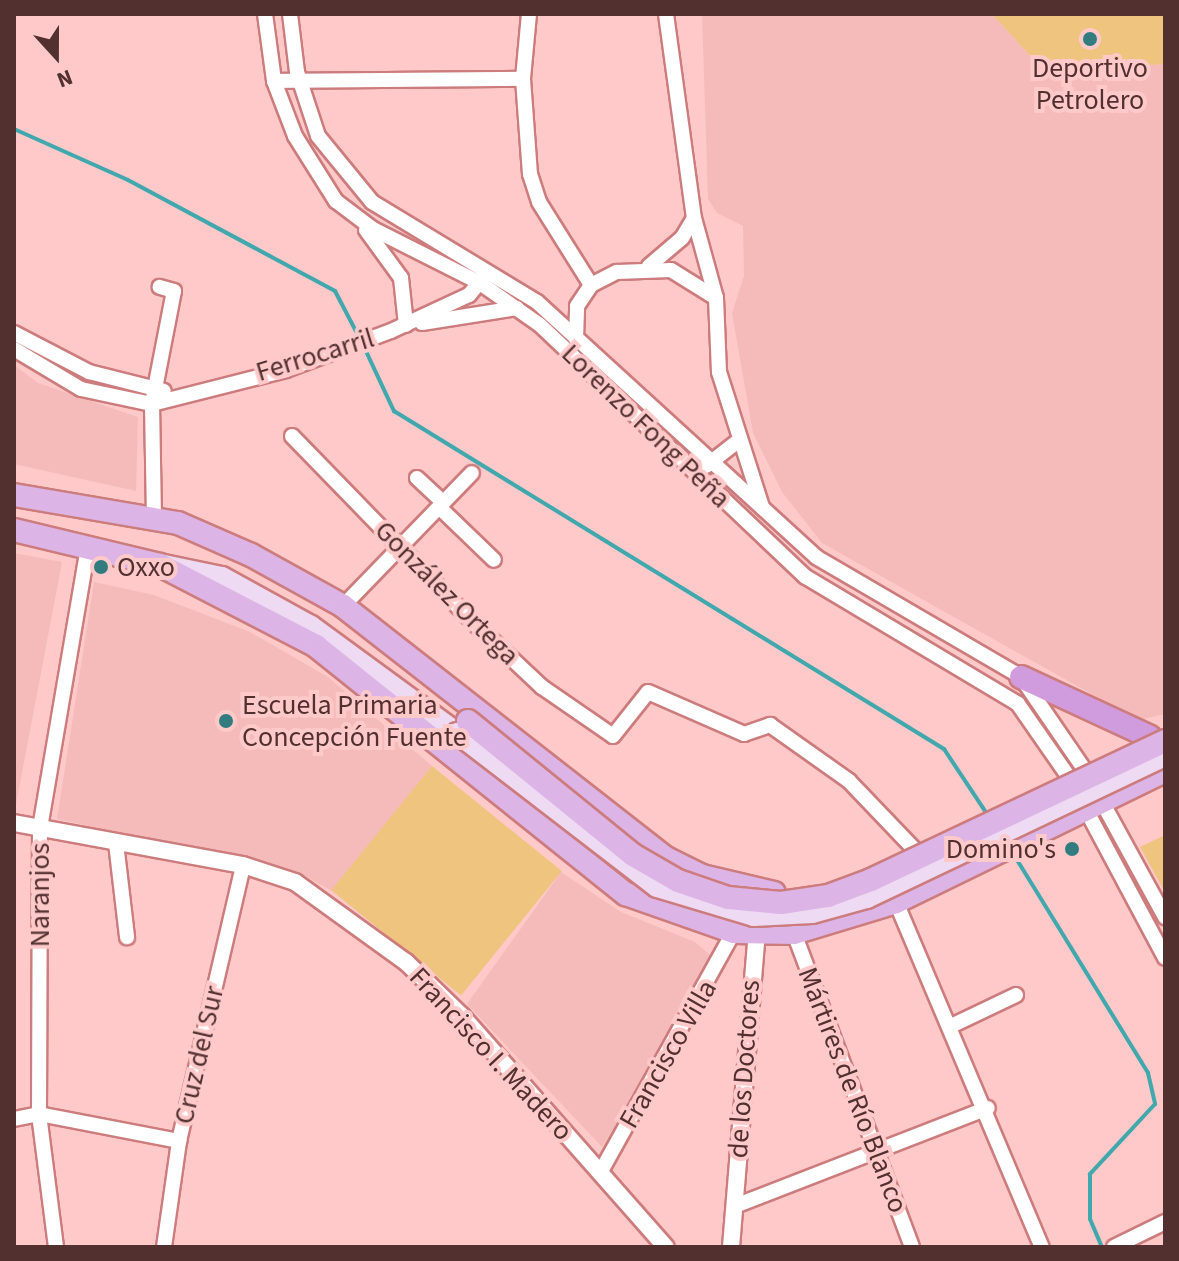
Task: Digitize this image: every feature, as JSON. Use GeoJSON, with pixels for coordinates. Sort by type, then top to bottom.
{"type":"FeatureCollection","features":[{"type":"Feature","properties":{"kind":"highway"},"geometry":{"type":"LineString","coordinates":[[1021,677],[1160,737]]}},
{"type":"Feature","properties":{"kind":"main road"},"geometry":{"type":"LineString","coordinates":[[14,495],[154,518],[251,555],[343,606],[666,858],[759,892],[845,881],[1076,772],[1160,737]]}},
{"type":"Feature","properties":{"kind":"main road"},"geometry":{"type":"LineString","coordinates":[[14,530],[222,577],[311,626],[462,727],[644,862],[728,898],[781,903],[828,896],[871,880],[1160,737]]}},
{"type":"Feature","properties":{"kind":"main road"},"geometry":{"type":"LineString","coordinates":[[160,565],[316,646],[626,894],[744,934],[794,933],[896,902],[1092,803],[1165,771]]}},
{"type":"Feature","properties":{"kind":"main road"},"geometry":{"type":"LineString","coordinates":[[312,590],[462,727],[657,887],[754,916],[812,913],[867,898],[1165,756]]}},
{"type":"Feature","properties":{"kind":"street","name":"Lorenzo Fong Peña"},"geometry":{"type":"LineString","coordinates":[[265,14],[274,81],[314,174],[355,218],[484,278],[700,474],[806,577],[999,688],[1076,772]]}},
{"type":"Feature","properties":{"kind":"street","name":"Lorenzo Fong Peña"},"geometry":{"type":"LineString","coordinates":[[290,14],[299,80],[318,136],[372,202],[484,278],[575,334],[816,557],[1021,677],[1092,803]]}},
{"type":"Feature","properties":{"kind":"street"},"geometry":{"type":"LineString","coordinates":[[529,14],[523,79],[524,143],[534,188],[591,285]]}},
{"type":"Feature","properties":{"kind":"street"},"geometry":{"type":"LineString","coordinates":[[666,14],[694,218],[716,298],[719,372],[737,442],[764,511]]}},
{"type":"Feature","properties":{"kind":"street"},"geometry":{"type":"LineString","coordinates":[[274,81],[523,79]]}},
{"type":"Feature","properties":{"kind":"street"},"geometry":{"type":"LineString","coordinates":[[355,218],[401,278],[406,325]]}},
{"type":"Feature","properties":{"kind":"street"},"geometry":{"type":"LineString","coordinates":[[579,362],[575,334],[577,306],[591,285],[649,266],[682,238],[694,218]]}},
{"type":"Feature","properties":{"kind":"street"},"geometry":{"type":"LineString","coordinates":[[649,266],[688,277],[716,298]]}},
{"type":"Feature","properties":{"kind":"street","name":"Ferrocarril"},"geometry":{"type":"LineString","coordinates":[[152,404],[176,395],[286,370],[391,331],[469,295],[484,278]]}},
{"type":"Feature","properties":{"kind":"street"},"geometry":{"type":"LineString","coordinates":[[154,518],[152,404],[174,291],[160,287]]}},
{"type":"Feature","properties":{"kind":"street","name":"Ferrocarril"},"geometry":{"type":"LineString","coordinates":[[406,325],[517,308]]}},
{"type":"Feature","properties":{"kind":"street"},"geometry":{"type":"LineString","coordinates":[[14,333],[89,372],[176,395]]}},
{"type":"Feature","properties":{"kind":"street"},"geometry":{"type":"LineString","coordinates":[[14,349],[81,389],[152,404]]}},
{"type":"Feature","properties":{"kind":"street","name":"González Ortega"},"geometry":{"type":"LineString","coordinates":[[292,436],[542,687],[613,736],[648,692],[744,734],[770,725],[849,781],[915,850]]}},
{"type":"Feature","properties":{"kind":"street"},"geometry":{"type":"LineString","coordinates":[[700,474],[710,461],[737,442]]}},
{"type":"Feature","properties":{"kind":"street"},"geometry":{"type":"LineString","coordinates":[[343,606],[472,473]]}},
{"type":"Feature","properties":{"kind":"street"},"geometry":{"type":"LineString","coordinates":[[417,478],[494,560]]}},
{"type":"Feature","properties":{"kind":"street","name":"Naranjos"},"geometry":{"type":"LineString","coordinates":[[56,1247],[39,1114],[40,828],[88,546]]}},
{"type":"Feature","properties":{"kind":"street"},"geometry":{"type":"LineString","coordinates":[[806,577],[816,557]]}},
{"type":"Feature","properties":{"kind":"street"},"geometry":{"type":"LineString","coordinates":[[1092,803],[1165,917]]}},
{"type":"Feature","properties":{"kind":"street"},"geometry":{"type":"LineString","coordinates":[[1092,803],[1165,958]]}},
{"type":"Feature","properties":{"kind":"street","name":"Francisco I. Madero"},"geometry":{"type":"LineString","coordinates":[[14,823],[243,865],[295,882],[406,962],[666,1247]]}},
{"type":"Feature","properties":{"kind":"street"},"geometry":{"type":"LineString","coordinates":[[116,843],[127,937]]}},
{"type":"Feature","properties":{"kind":"street","name":"Cruz del Sur"},"geometry":{"type":"LineString","coordinates":[[164,1247],[179,1141],[243,865]]}},
{"type":"Feature","properties":{"kind":"street","name":"de los Doctores"},"geometry":{"type":"LineString","coordinates":[[731,1247],[744,934],[759,892]]}},
{"type":"Feature","properties":{"kind":"street"},"geometry":{"type":"LineString","coordinates":[[896,902],[988,1108],[1042,1247]]}},
{"type":"Feature","properties":{"kind":"street","name":"Mártires de Río Blanco"},"geometry":{"type":"LineString","coordinates":[[794,933],[912,1247]]}},
{"type":"Feature","properties":{"kind":"street","name":"Francisco Villa"},"geometry":{"type":"LineString","coordinates":[[600,1173],[744,934]]}},
{"type":"Feature","properties":{"kind":"street"},"geometry":{"type":"LineString","coordinates":[[951,1026],[1016,995]]}},
{"type":"Feature","properties":{"kind":"street"},"geometry":{"type":"LineString","coordinates":[[735,1206],[988,1108]]}},
{"type":"Feature","properties":{"kind":"street"},"geometry":{"type":"LineString","coordinates":[[14,1119],[39,1114],[179,1141]]}},
{"type":"Feature","properties":{"kind":"street"},"geometry":{"type":"LineString","coordinates":[[1114,1247],[1165,1222]]}},
{"type":"Feature","properties":{"kind":"shaded area"},"geometry":{"type":"Polygon","coordinates":[[[702,14],[992,14],[1046,73],[1165,64],[1165,714],[1144,719],[1118,709],[822,543],[782,492],[753,433],[732,313],[744,276],[743,226],[717,213],[708,199],[702,14]]]}},
{"type":"Feature","properties":{"kind":"shaded area","name":"Deportivo Petrolero"},"geometry":{"type":"Polygon","coordinates":[[[992,14],[1165,14],[1165,64],[1046,73],[992,14]]]}},
{"type":"Feature","properties":{"kind":"shaded area"},"geometry":{"type":"Polygon","coordinates":[[[14,365],[38,383],[138,417],[136,491],[14,464],[14,365]]]}},
{"type":"Feature","properties":{"kind":"shaded area"},"geometry":{"type":"Polygon","coordinates":[[[14,553],[62,562],[15,810],[14,810],[14,553]]]}},
{"type":"Feature","properties":{"kind":"shaded area","name":"Escuela Primaria Concepción Fuente"},"geometry":{"type":"Polygon","coordinates":[[[94,582],[154,595],[250,632],[328,677],[432,766],[334,892],[298,872],[57,819],[94,582]]]}},
{"type":"Feature","properties":{"kind":"shaded area"},"geometry":{"type":"Polygon","coordinates":[[[432,766],[562,871],[461,995],[331,890],[432,766]]]}},
{"type":"Feature","properties":{"kind":"shaded area"},"geometry":{"type":"Polygon","coordinates":[[[1165,835],[1165,892],[1140,847],[1165,835]]]}},
{"type":"Feature","properties":{"kind":"shaded area"},"geometry":{"type":"Polygon","coordinates":[[[561,872],[621,912],[695,942],[715,959],[602,1147],[467,1004],[561,872]]]}},
{"type":"Feature","properties":{"kind":"waterway"},"geometry":{"type":"LineString","coordinates":[[14,129],[128,180],[335,291],[360,339]]}},
{"type":"Feature","properties":{"kind":"waterway"},"geometry":{"type":"LineString","coordinates":[[364,347],[394,411],[944,749],[989,817]]}},
{"type":"Feature","properties":{"kind":"waterway"},"geometry":{"type":"LineString","coordinates":[[1014,855],[1148,1073],[1155,1104],[1090,1174],[1090,1219],[1102,1247]]}},
{"type":"Feature","properties":{"kind":"place","name":"Deportivo Petrolero"},"geometry":{"type":"Point","coordinates":[1090,39]}},
{"type":"Feature","properties":{"kind":"place","name":"Oxxo"},"geometry":{"type":"Point","coordinates":[101,567]}},
{"type":"Feature","properties":{"kind":"place","name":"Escuela Primaria Concepción Fuente"},"geometry":{"type":"Point","coordinates":[226,721]}},
{"type":"Feature","properties":{"kind":"place","name":"Domino's"},"geometry":{"type":"Point","coordinates":[1072,849]}}]}
